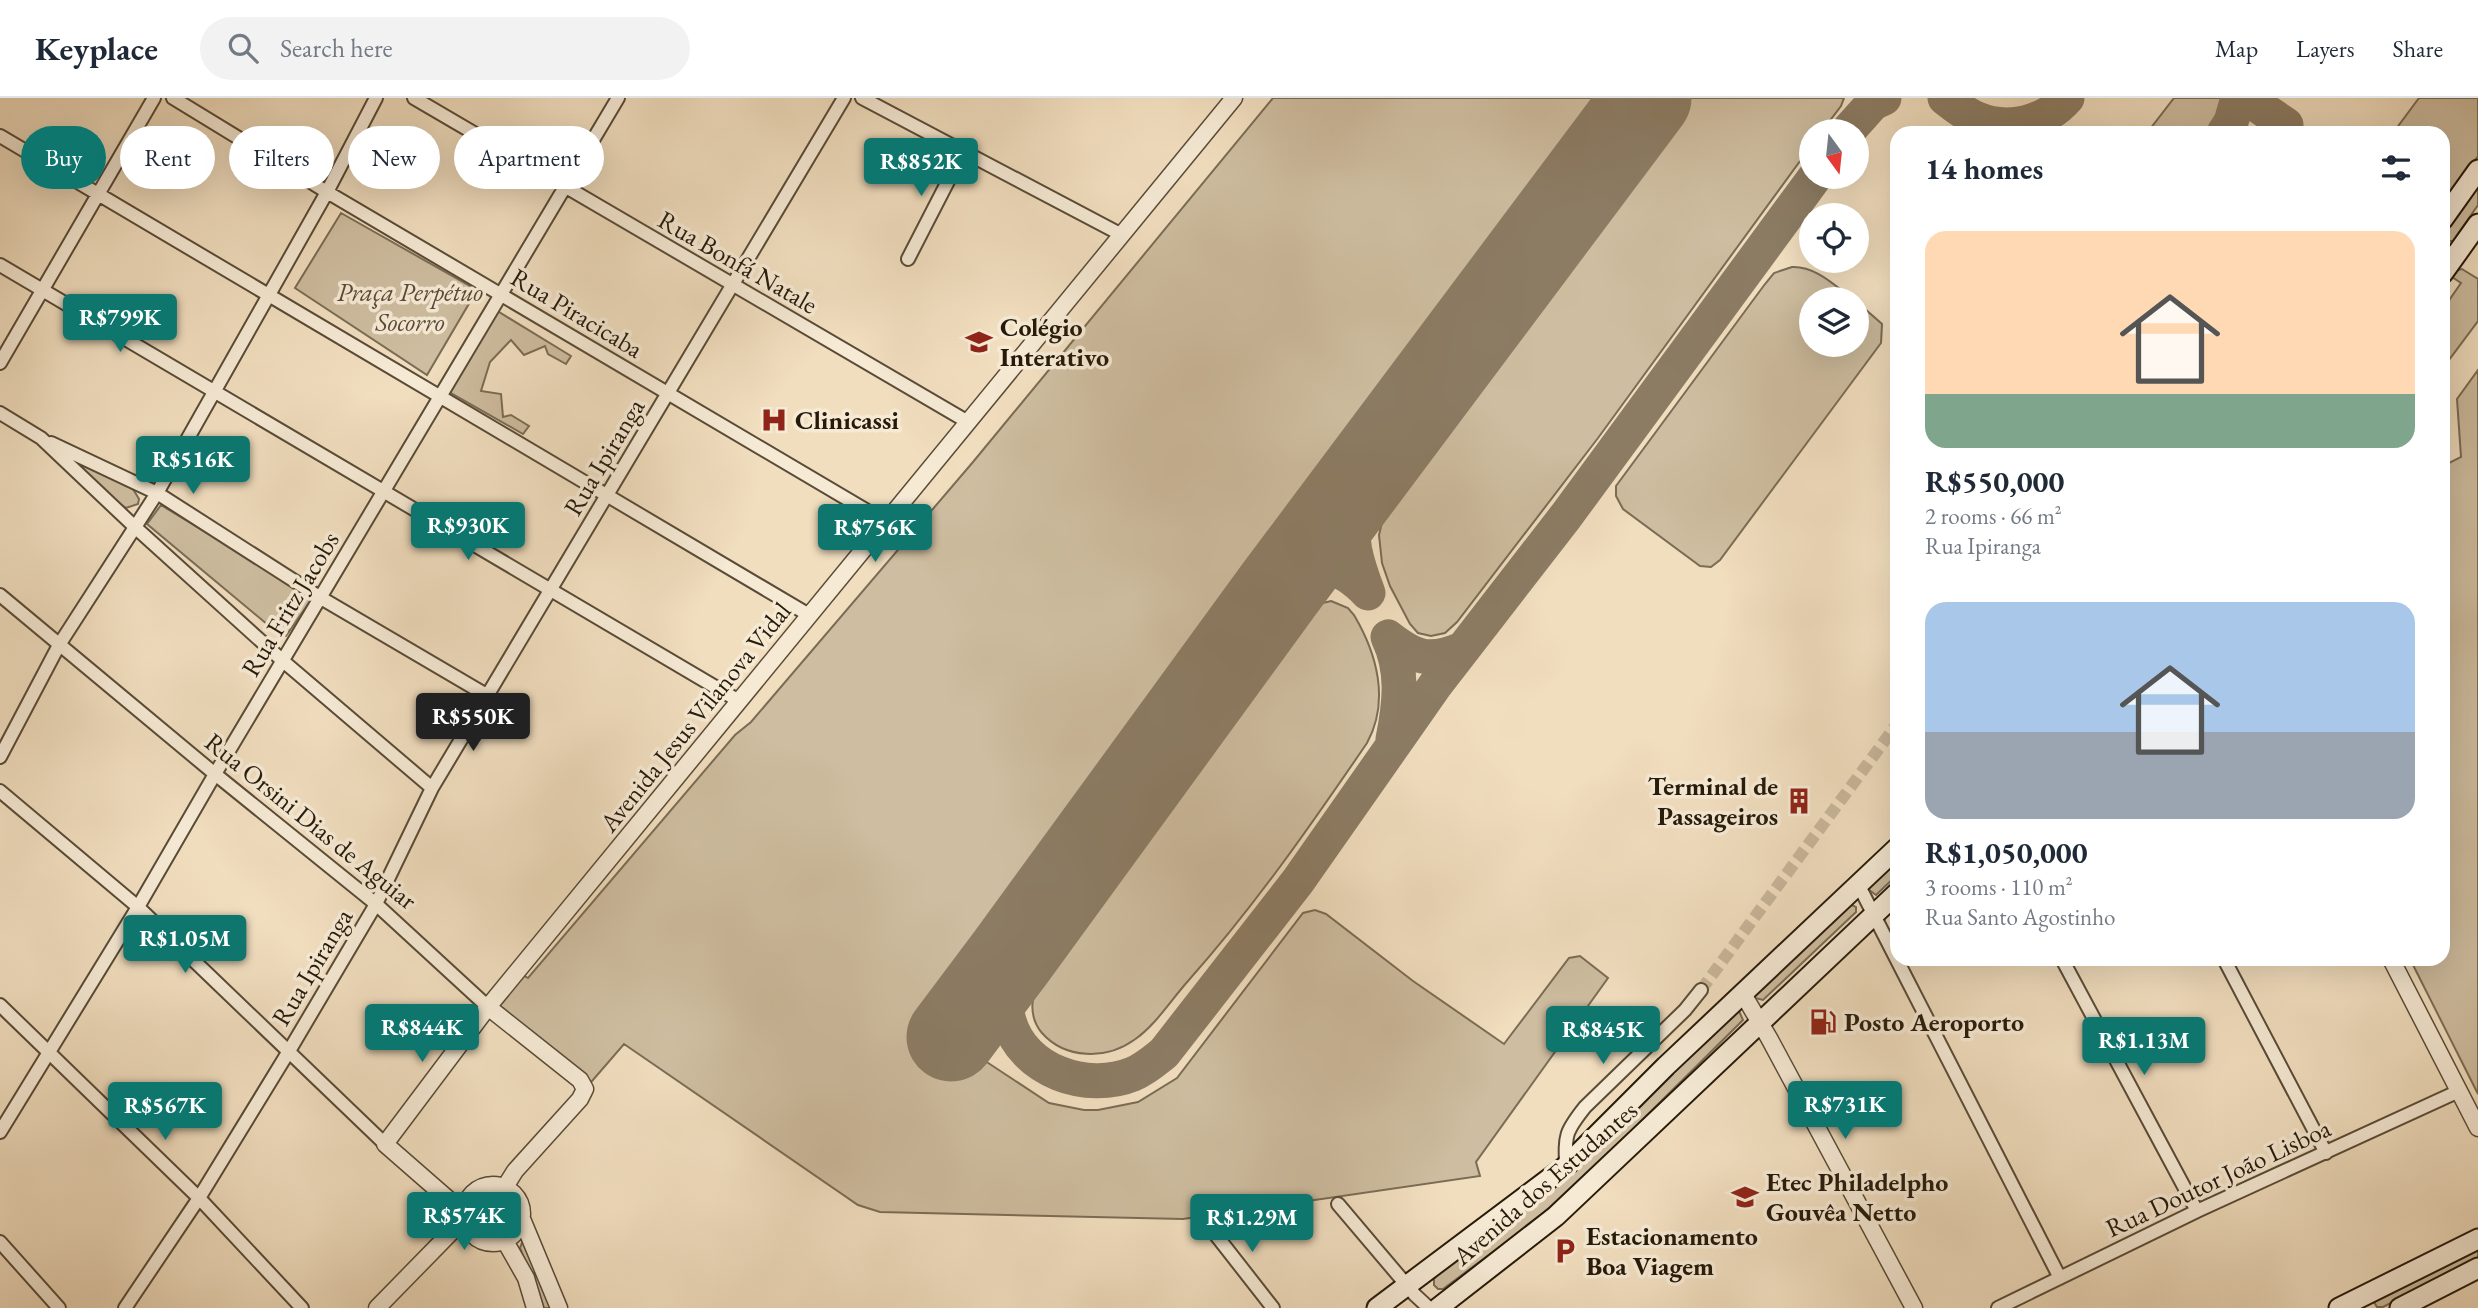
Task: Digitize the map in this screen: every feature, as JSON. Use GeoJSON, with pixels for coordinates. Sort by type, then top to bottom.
{"type":"FeatureCollection","features":[{"type":"Feature","properties":{"kind":"main road"},"geometry":{"type":"LineString","coordinates":[[2450,209],[2478,170]]}},
{"type":"Feature","properties":{"kind":"main road"},"geometry":{"type":"LineString","coordinates":[[2450,257],[2478,224]]}},
{"type":"Feature","properties":{"kind":"main road","name":"Avenida dos Estudantes"},"geometry":{"type":"LineString","coordinates":[[1377,1308],[1566,1166],[1666,1066],[1890,854]]}},
{"type":"Feature","properties":{"kind":"main road","name":"Avenida dos Estudantes"},"geometry":{"type":"LineString","coordinates":[[1438,1308],[1556,1216],[1890,900]]}},
{"type":"Feature","properties":{"kind":"main road"},"geometry":{"type":"LineString","coordinates":[[2339,1308],[2362,1303],[2478,1239]]}},
{"type":"Feature","properties":{"kind":"main road"},"geometry":{"type":"LineString","coordinates":[[2400,1308],[2478,1268]]}},
{"type":"Feature","properties":{"kind":"street"},"geometry":{"type":"LineString","coordinates":[[0,363],[154,98]]}},
{"type":"Feature","properties":{"kind":"street","name":"Rua Piracicaba"},"geometry":{"type":"LineString","coordinates":[[173,98],[886,522]]}},
{"type":"Feature","properties":{"kind":"street"},"geometry":{"type":"LineString","coordinates":[[0,757],[59,645],[136,528],[270,295],[376,98]]}},
{"type":"Feature","properties":{"kind":"street","name":"Rua Bonfá Natale"},"geometry":{"type":"LineString","coordinates":[[414,98],[462,126]]}},
{"type":"Feature","properties":{"kind":"street","name":"Rua Fritz Jacobs"},"geometry":{"type":"LineString","coordinates":[[601,126],[618,98]]}},
{"type":"Feature","properties":{"kind":"street","name":"Rua Ipiranga"},"geometry":{"type":"LineString","coordinates":[[125,1308],[199,1198],[289,1051],[376,904],[432,788],[844,98]]}},
{"type":"Feature","properties":{"kind":"street"},"geometry":{"type":"LineString","coordinates":[[862,98],[1122,235]]}},
{"type":"Feature","properties":{"kind":"street","name":"Avenida Jesus Vilanova Vidal"},"geometry":{"type":"LineString","coordinates":[[385,1144],[488,1007],[1234,98]]}},
{"type":"Feature","properties":{"kind":"street"},"geometry":{"type":"LineString","coordinates":[[0,136],[810,615]]}},
{"type":"Feature","properties":{"kind":"street"},"geometry":{"type":"LineString","coordinates":[[908,259],[963,152]]}},
{"type":"Feature","properties":{"kind":"street","name":"Rua Fritz Jacobs"},"geometry":{"type":"LineString","coordinates":[[0,1132],[138,907],[564,189]]}},
{"type":"Feature","properties":{"kind":"street","name":"Rua Bonfá Natale"},"geometry":{"type":"LineString","coordinates":[[568,189],[968,422]]}},
{"type":"Feature","properties":{"kind":"street"},"geometry":{"type":"LineString","coordinates":[[0,265],[739,701]]}},
{"type":"Feature","properties":{"kind":"street"},"geometry":{"type":"LineString","coordinates":[[0,413],[41,438],[157,493],[321,598],[488,696]]}},
{"type":"Feature","properties":{"kind":"street"},"geometry":{"type":"LineString","coordinates":[[41,438],[283,661],[432,788]]}},
{"type":"Feature","properties":{"kind":"street","name":"Rua Orsini Dias de Aguiar"},"geometry":{"type":"LineString","coordinates":[[0,595],[376,904],[488,1007],[580,1080],[585,1089],[580,1099],[515,1171],[505,1187]]}},
{"type":"Feature","properties":{"kind":"street"},"geometry":{"type":"LineString","coordinates":[[0,791],[138,907],[464,1216],[468,1229],[475,1237],[484,1242],[505,1241],[519,1228],[522,1219]]}},
{"type":"Feature","properties":{"kind":"street"},"geometry":{"type":"LineString","coordinates":[[1858,884],[1890,947]]}},
{"type":"Feature","properties":{"kind":"street"},"geometry":{"type":"LineString","coordinates":[[1900,966],[2060,1278]]}},
{"type":"Feature","properties":{"kind":"street"},"geometry":{"type":"LineString","coordinates":[[2066,966],[2197,1211]]}},
{"type":"Feature","properties":{"kind":"street"},"geometry":{"type":"LineString","coordinates":[[2228,966],[2326,1153]]}},
{"type":"Feature","properties":{"kind":"street"},"geometry":{"type":"LineString","coordinates":[[2395,966],[2478,1128]]}},
{"type":"Feature","properties":{"kind":"street"},"geometry":{"type":"LineString","coordinates":[[1566,1166],[1566,1134],[1574,1121],[1585,1107],[1685,1010],[1701,990]]}},
{"type":"Feature","properties":{"kind":"street"},"geometry":{"type":"LineString","coordinates":[[1743,994],[1914,1308]]}},
{"type":"Feature","properties":{"kind":"street"},"geometry":{"type":"LineString","coordinates":[[0,1005],[199,1198],[302,1308]]}},
{"type":"Feature","properties":{"kind":"street","name":"Rua Doutor João Lisboa"},"geometry":{"type":"LineString","coordinates":[[1998,1308],[2197,1211],[2459,1091]]}},
{"type":"Feature","properties":{"kind":"street"},"geometry":{"type":"LineString","coordinates":[[377,1308],[390,1302],[464,1216],[467,1202],[473,1193],[494,1185],[505,1187],[521,1204],[522,1219],[559,1308]]}},
{"type":"Feature","properties":{"kind":"street"},"geometry":{"type":"LineString","coordinates":[[1338,1204],[1429,1308]]}},
{"type":"Feature","properties":{"kind":"street"},"geometry":{"type":"LineString","coordinates":[[1205,1222],[1273,1308]]}},
{"type":"Feature","properties":{"kind":"street"},"geometry":{"type":"LineString","coordinates":[[505,1241],[526,1278],[536,1308]]}},
{"type":"Feature","properties":{"kind":"street"},"geometry":{"type":"LineString","coordinates":[[0,1242],[59,1308]]}},
{"type":"Feature","properties":{"kind":"green space"},"geometry":{"type":"Polygon","coordinates":[[[1273,98],[1605,98],[1477,271],[1288,516],[925,1016],[927,1025],[962,1051],[967,1049],[1049,1103],[1098,1110],[1138,1102],[1177,1078],[1303,913],[1315,910],[1326,914],[1413,981],[1504,1044],[1569,958],[1580,956],[1608,978],[1476,1162],[1480,1176],[1183,1219],[880,1212],[858,1205],[624,1044],[586,1088],[490,1006],[519,973],[528,978],[735,735],[751,722],[973,462],[1273,98]]]}},
{"type":"Feature","properties":{"kind":"green space"},"geometry":{"type":"Polygon","coordinates":[[[1689,98],[1844,98],[1831,119],[1799,119],[1799,162],[1598,438],[1457,622],[1445,633],[1431,636],[1418,633],[1410,624],[1390,586],[1382,563],[1379,535],[1388,497],[1519,331],[1689,98]]]}},
{"type":"Feature","properties":{"kind":"green space"},"geometry":{"type":"Polygon","coordinates":[[[2174,98],[2229,98],[2217,126],[2152,126],[2174,98]]]}},
{"type":"Feature","properties":{"kind":"green space"},"geometry":{"type":"Polygon","coordinates":[[[2419,98],[2478,98],[2478,156],[2450,196],[2450,126],[2398,126],[2419,98]]]}},
{"type":"Feature","properties":{"kind":"green space"},"geometry":{"type":"Polygon","coordinates":[[[2478,182],[2478,205],[2453,241],[2450,241],[2450,222],[2478,182]]]}},
{"type":"Feature","properties":{"kind":"green space","name":"Praça Perpétuo Socorro"},"geometry":{"type":"Polygon","coordinates":[[[341,213],[477,290],[427,375],[295,288],[341,213]]]}},
{"type":"Feature","properties":{"kind":"green space"},"geometry":{"type":"Polygon","coordinates":[[[1792,267],[1799,268],[1799,273],[1817,273],[1837,287],[1799,287],[1799,357],[1869,357],[1869,313],[1882,324],[1881,343],[1720,560],[1711,567],[1700,566],[1623,509],[1616,496],[1616,486],[1774,273],[1792,267]]]}},
{"type":"Feature","properties":{"kind":"green space"},"geometry":{"type":"Polygon","coordinates":[[[2462,269],[2478,279],[2478,321],[2450,359],[2450,299],[2461,283],[2452,277],[2462,269]]]}},
{"type":"Feature","properties":{"kind":"green space"},"geometry":{"type":"Polygon","coordinates":[[[497,312],[571,356],[566,364],[548,354],[545,346],[524,355],[511,340],[490,362],[481,391],[501,394],[503,417],[511,415],[529,426],[523,434],[451,393],[450,387],[497,312]]]}},
{"type":"Feature","properties":{"kind":"green space"},"geometry":{"type":"Polygon","coordinates":[[[2478,370],[2478,1094],[2414,966],[2450,966],[2450,462],[2461,457],[2457,399],[2478,370]]]}},
{"type":"Feature","properties":{"kind":"green space"},"geometry":{"type":"Polygon","coordinates":[[[65,454],[133,489],[139,499],[138,504],[126,508],[115,502],[65,454]]]}},
{"type":"Feature","properties":{"kind":"green space"},"geometry":{"type":"Polygon","coordinates":[[[161,505],[313,597],[286,636],[280,635],[147,524],[161,505]]]}},
{"type":"Feature","properties":{"kind":"green space"},"geometry":{"type":"Polygon","coordinates":[[[1331,601],[1348,608],[1354,615],[1374,662],[1378,678],[1378,711],[1367,743],[1259,895],[1149,1028],[1123,1047],[1099,1053],[1074,1052],[1051,1042],[1037,1026],[1034,1018],[1034,996],[1041,973],[1310,606],[1331,601]]]}},
{"type":"Feature","properties":{"kind":"green space"},"geometry":{"type":"Polygon","coordinates":[[[1890,864],[1890,882],[1876,895],[1868,889],[1869,883],[1890,864]]]}},
{"type":"Feature","properties":{"kind":"green space"},"geometry":{"type":"Polygon","coordinates":[[[1850,904],[1856,907],[1856,912],[1763,1000],[1755,998],[1753,992],[1850,904]]]}},
{"type":"Feature","properties":{"kind":"green space"},"geometry":{"type":"Polygon","coordinates":[[[1733,1010],[1739,1011],[1743,1020],[1536,1220],[1443,1289],[1434,1285],[1434,1279],[1440,1271],[1543,1196],[1733,1010]]]}},
{"type":"Feature","properties":{"kind":"green space"},"geometry":{"type":"Polygon","coordinates":[[[494,1189],[512,1196],[519,1214],[512,1232],[494,1239],[476,1232],[469,1214],[476,1196],[494,1189]]]}},
{"type":"Feature","properties":{"kind":"green space"},"geometry":{"type":"Polygon","coordinates":[[[523,1240],[555,1308],[544,1308],[520,1248],[523,1240]]]}},
{"type":"Feature","properties":{"kind":"green space"},"geometry":{"type":"Polygon","coordinates":[[[2478,1245],[2478,1259],[2383,1307],[2377,1307],[2374,1302],[2375,1297],[2478,1245]]]}},
{"type":"Feature","properties":{"kind":"taxiway"},"geometry":{"type":"LineString","coordinates":[[1859,119],[1873,103],[1884,98]]}},
{"type":"Feature","properties":{"kind":"taxiway"},"geometry":{"type":"LineString","coordinates":[[1945,98],[1973,117],[2001,125],[2037,119],[2048,114],[2067,98]]}},
{"type":"Feature","properties":{"kind":"taxiway"},"geometry":{"type":"LineString","coordinates":[[2228,126],[2238,98]]}},
{"type":"Feature","properties":{"kind":"taxiway"},"geometry":{"type":"LineString","coordinates":[[2247,98],[2286,125]]}},
{"type":"Feature","properties":{"kind":"taxiway"},"geometry":{"type":"LineString","coordinates":[[1011,957],[1006,997],[1009,1021],[1016,1038],[1042,1065],[1077,1079],[1096,1081],[1133,1074],[1164,1053],[1298,881],[1436,684],[1566,516],[1806,189]]}},
{"type":"Feature","properties":{"kind":"taxiway"},"geometry":{"type":"LineString","coordinates":[[1280,588],[1304,573],[1326,568],[1346,575],[1368,593],[1355,550],[1353,517],[1359,493],[1376,459]]}},
{"type":"Feature","properties":{"kind":"taxiway"},"geometry":{"type":"LineString","coordinates":[[1393,739],[1399,687],[1397,662],[1388,637],[1406,650],[1423,656],[1440,656],[1462,649]]}},
{"type":"Feature","properties":{"kind":"runway"},"geometry":{"type":"LineString","coordinates":[[951,1037],[1280,588],[1647,98]]}},
{"type":"Feature","properties":{"kind":"tunnel"},"geometry":{"type":"LineString","coordinates":[[1701,990],[1890,734]]}},
{"type":"Feature","properties":{"kind":"place","name":"Colégio Interativo"},"geometry":{"type":"Point","coordinates":[979,342]}},
{"type":"Feature","properties":{"kind":"place","name":"Clinicassi"},"geometry":{"type":"Point","coordinates":[774,420]}},
{"type":"Feature","properties":{"kind":"place","name":"Terminal de Passageiros"},"geometry":{"type":"Point","coordinates":[1799,801]}},
{"type":"Feature","properties":{"kind":"place","name":"Posto Aeroporto"},"geometry":{"type":"Point","coordinates":[1823,1022]}},
{"type":"Feature","properties":{"kind":"place","name":"Etec Philadelpho Gouvêa Netto"},"geometry":{"type":"Point","coordinates":[1745,1197]}},
{"type":"Feature","properties":{"kind":"place","name":"Estacionamento Boa Viagem"},"geometry":{"type":"Point","coordinates":[1565,1251]}}]}
